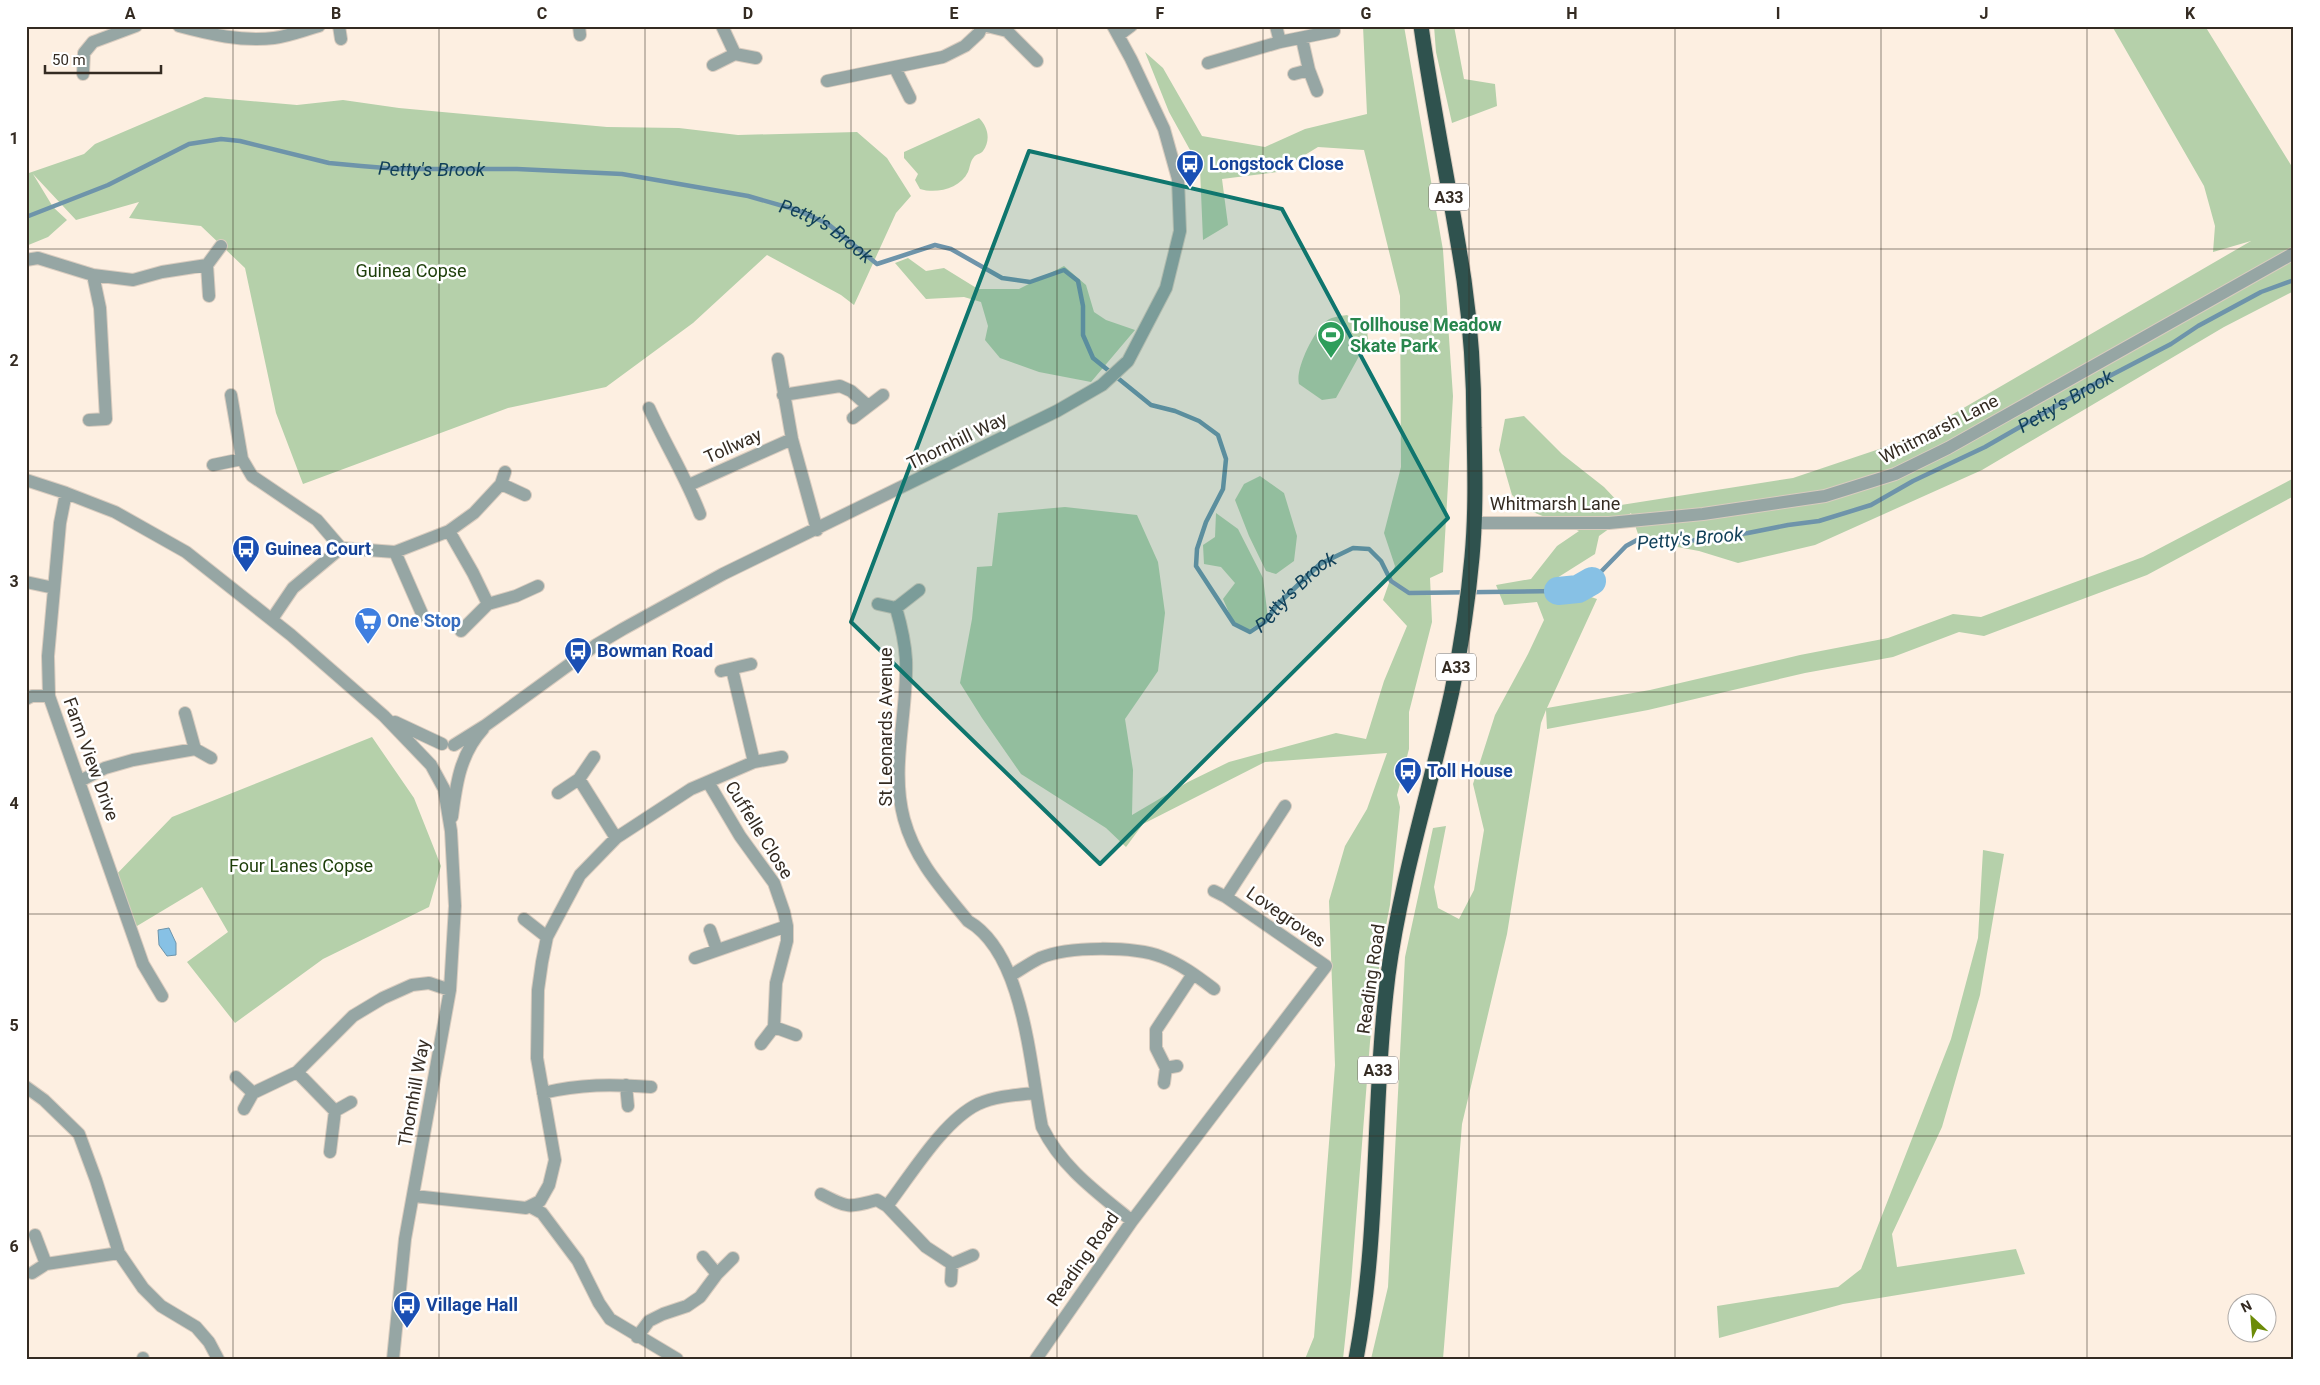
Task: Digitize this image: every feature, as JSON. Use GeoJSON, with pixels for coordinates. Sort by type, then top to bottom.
{"type":"FeatureCollection","features":[{"type":"Feature","properties":{"kind":"highway","name":"A33"},"geometry":{"type":"LineString","coordinates":[[1421,26],[1468,310],[1475,401],[1474,522]]}},
{"type":"Feature","properties":{"kind":"highway","name":"Reading Road"},"geometry":{"type":"LineString","coordinates":[[1356,1359],[1363,1323],[1374,1212],[1378,1080],[1384,1009],[1404,883],[1452,689],[1467,602],[1474,522]]}},
{"type":"Feature","properties":{"kind":"street"},"geometry":{"type":"LineString","coordinates":[[83,74],[84,53],[93,42],[136,26]]}},
{"type":"Feature","properties":{"kind":"street"},"geometry":{"type":"LineString","coordinates":[[178,26],[219,36],[257,39],[284,36],[319,26]]}},
{"type":"Feature","properties":{"kind":"street"},"geometry":{"type":"LineString","coordinates":[[339,26],[341,39]]}},
{"type":"Feature","properties":{"kind":"street"},"geometry":{"type":"LineString","coordinates":[[722,26],[735,54]]}},
{"type":"Feature","properties":{"kind":"street"},"geometry":{"type":"LineString","coordinates":[[827,81],[896,68],[927,58],[943,57],[958,50],[979,33],[982,26]]}},
{"type":"Feature","properties":{"kind":"street"},"geometry":{"type":"LineString","coordinates":[[987,26],[1007,31],[1037,61]]}},
{"type":"Feature","properties":{"kind":"street"},"geometry":{"type":"LineString","coordinates":[[1116,30],[1131,26]]}},
{"type":"Feature","properties":{"kind":"street"},"geometry":{"type":"LineString","coordinates":[[1276,26],[1280,42]]}},
{"type":"Feature","properties":{"kind":"street","name":"Thornhill Way"},"geometry":{"type":"LineString","coordinates":[[451,831],[458,772],[476,736],[486,726],[596,645],[723,574],[817,530],[1057,411],[1102,385],[1128,361],[1166,288],[1180,231],[1178,179],[1164,129],[1116,30]]}},
{"type":"Feature","properties":{"kind":"street"},"geometry":{"type":"LineString","coordinates":[[1208,63],[1280,42],[1334,31]]}},
{"type":"Feature","properties":{"kind":"street"},"geometry":{"type":"LineString","coordinates":[[1302,39],[1309,70],[1317,91]]}},
{"type":"Feature","properties":{"kind":"street"},"geometry":{"type":"LineString","coordinates":[[713,65],[735,54],[756,58]]}},
{"type":"Feature","properties":{"kind":"street"},"geometry":{"type":"LineString","coordinates":[[896,68],[910,98]]}},
{"type":"Feature","properties":{"kind":"street"},"geometry":{"type":"LineString","coordinates":[[1294,74],[1309,70]]}},
{"type":"Feature","properties":{"kind":"street"},"geometry":{"type":"LineString","coordinates":[[209,296],[207,265],[221,246]]}},
{"type":"Feature","properties":{"kind":"street","name":"Whitmarsh Lane"},"geometry":{"type":"LineString","coordinates":[[1474,522],[1609,524],[1703,514],[1825,496],[1895,474],[1948,448],[2294,253]]}},
{"type":"Feature","properties":{"kind":"street"},"geometry":{"type":"LineString","coordinates":[[26,260],[38,258],[94,275],[133,280],[162,272],[207,265]]}},
{"type":"Feature","properties":{"kind":"street"},"geometry":{"type":"LineString","coordinates":[[89,420],[106,419],[100,308],[94,275]]}},
{"type":"Feature","properties":{"kind":"street"},"geometry":{"type":"LineString","coordinates":[[778,359],[792,439],[817,530]]}},
{"type":"Feature","properties":{"kind":"street"},"geometry":{"type":"LineString","coordinates":[[783,395],[840,386],[851,391],[868,406]]}},
{"type":"Feature","properties":{"kind":"street"},"geometry":{"type":"LineString","coordinates":[[231,395],[242,459],[252,476],[297,504],[317,520],[341,548]]}},
{"type":"Feature","properties":{"kind":"street"},"geometry":{"type":"LineString","coordinates":[[853,418],[883,395]]}},
{"type":"Feature","properties":{"kind":"street"},"geometry":{"type":"LineString","coordinates":[[649,408],[659,442],[689,485],[700,514]]}},
{"type":"Feature","properties":{"kind":"street","name":"Tollway"},"geometry":{"type":"LineString","coordinates":[[689,485],[792,439]]}},
{"type":"Feature","properties":{"kind":"street"},"geometry":{"type":"LineString","coordinates":[[213,464],[242,459]]}},
{"type":"Feature","properties":{"kind":"street"},"geometry":{"type":"LineString","coordinates":[[272,619],[293,588],[341,548],[395,552],[448,531],[474,513],[501,484],[505,472]]}},
{"type":"Feature","properties":{"kind":"street"},"geometry":{"type":"LineString","coordinates":[[26,480],[115,512],[186,552],[272,619],[384,716],[434,769],[448,776],[458,772]]}},
{"type":"Feature","properties":{"kind":"street"},"geometry":{"type":"LineString","coordinates":[[501,484],[525,494]]}},
{"type":"Feature","properties":{"kind":"street","name":"Farm View Drive"},"geometry":{"type":"LineString","coordinates":[[66,493],[60,523],[48,656],[50,696],[144,964],[162,996]]}},
{"type":"Feature","properties":{"kind":"street"},"geometry":{"type":"LineString","coordinates":[[448,531],[474,573],[488,604]]}},
{"type":"Feature","properties":{"kind":"street"},"geometry":{"type":"LineString","coordinates":[[395,552],[423,616]]}},
{"type":"Feature","properties":{"kind":"street"},"geometry":{"type":"LineString","coordinates":[[26,582],[54,588]]}},
{"type":"Feature","properties":{"kind":"street"},"geometry":{"type":"LineString","coordinates":[[461,631],[488,604],[516,596],[538,586]]}},
{"type":"Feature","properties":{"kind":"street"},"geometry":{"type":"LineString","coordinates":[[878,604],[896,608],[918,590]]}},
{"type":"Feature","properties":{"kind":"street","name":"St Leonards Avenue"},"geometry":{"type":"LineString","coordinates":[[896,608],[903,633],[906,660],[900,787],[904,818],[915,849],[931,876],[968,921],[977,926],[991,941],[1010,976],[1024,1028],[1042,1127],[1050,1143],[1067,1166],[1132,1220]]}},
{"type":"Feature","properties":{"kind":"street"},"geometry":{"type":"LineString","coordinates":[[751,664],[726,670],[754,762]]}},
{"type":"Feature","properties":{"kind":"street"},"geometry":{"type":"LineString","coordinates":[[26,699],[32,696],[50,696]]}},
{"type":"Feature","properties":{"kind":"street"},"geometry":{"type":"LineString","coordinates":[[185,713],[195,749]]}},
{"type":"Feature","properties":{"kind":"street"},"geometry":{"type":"LineString","coordinates":[[384,716],[459,748],[464,759]]}},
{"type":"Feature","properties":{"kind":"street","name":"Thornhill Way"},"geometry":{"type":"LineString","coordinates":[[448,744],[486,726]]}},
{"type":"Feature","properties":{"kind":"street"},"geometry":{"type":"LineString","coordinates":[[434,769],[431,754],[448,744]]}},
{"type":"Feature","properties":{"kind":"street"},"geometry":{"type":"LineString","coordinates":[[80,781],[105,768],[133,760],[195,749],[211,758]]}},
{"type":"Feature","properties":{"kind":"street"},"geometry":{"type":"LineString","coordinates":[[558,793],[579,779],[594,757]]}},
{"type":"Feature","properties":{"kind":"street"},"geometry":{"type":"LineString","coordinates":[[414,1196],[526,1208],[540,1201],[549,1185],[555,1160],[537,1058],[538,990],[547,937],[580,876],[616,838],[691,789],[754,762],[782,757]]}},
{"type":"Feature","properties":{"kind":"street","name":"Thornhill Way"},"geometry":{"type":"LineString","coordinates":[[393,1359],[400,1272],[450,990],[455,906],[451,831],[444,789],[434,769]]}},
{"type":"Feature","properties":{"kind":"street"},"geometry":{"type":"LineString","coordinates":[[579,779],[616,838]]}},
{"type":"Feature","properties":{"kind":"street","name":"Cuffelle Close"},"geometry":{"type":"LineString","coordinates":[[708,782],[740,836],[774,883],[787,926],[784,957],[776,983],[774,1028]]}},
{"type":"Feature","properties":{"kind":"street","name":"Lovegroves"},"geometry":{"type":"LineString","coordinates":[[1226,897],[1285,806]]}},
{"type":"Feature","properties":{"kind":"street","name":"Lovegroves"},"geometry":{"type":"LineString","coordinates":[[1214,891],[1226,897],[1326,966]]}},
{"type":"Feature","properties":{"kind":"street"},"geometry":{"type":"LineString","coordinates":[[524,920],[547,937]]}},
{"type":"Feature","properties":{"kind":"street"},"geometry":{"type":"LineString","coordinates":[[695,958],[787,926]]}},
{"type":"Feature","properties":{"kind":"street"},"geometry":{"type":"LineString","coordinates":[[710,930],[717,950]]}},
{"type":"Feature","properties":{"kind":"street"},"geometry":{"type":"LineString","coordinates":[[1010,976],[1041,958],[1109,948],[1130,949],[1161,957],[1193,974],[1214,989]]}},
{"type":"Feature","properties":{"kind":"street","name":"Reading Road"},"geometry":{"type":"LineString","coordinates":[[1036,1359],[1132,1220],[1326,966]]}},
{"type":"Feature","properties":{"kind":"street"},"geometry":{"type":"LineString","coordinates":[[1164,1083],[1171,1067],[1156,1048],[1156,1030],[1193,974]]}},
{"type":"Feature","properties":{"kind":"street"},"geometry":{"type":"LineString","coordinates":[[244,1109],[253,1094],[297,1072],[353,1016],[383,998],[412,984],[429,983],[450,990]]}},
{"type":"Feature","properties":{"kind":"street"},"geometry":{"type":"LineString","coordinates":[[761,1044],[774,1028],[796,1035]]}},
{"type":"Feature","properties":{"kind":"street"},"geometry":{"type":"LineString","coordinates":[[297,1072],[335,1111]]}},
{"type":"Feature","properties":{"kind":"street"},"geometry":{"type":"LineString","coordinates":[[236,1077],[253,1094]]}},
{"type":"Feature","properties":{"kind":"street"},"geometry":{"type":"LineString","coordinates":[[543,1093],[573,1086],[626,1085],[651,1087]]}},
{"type":"Feature","properties":{"kind":"street"},"geometry":{"type":"LineString","coordinates":[[626,1085],[628,1106]]}},
{"type":"Feature","properties":{"kind":"street"},"geometry":{"type":"LineString","coordinates":[[26,1087],[44,1100],[78,1134],[96,1180],[119,1252],[143,1288],[161,1306],[196,1327],[210,1342],[218,1359]]}},
{"type":"Feature","properties":{"kind":"street"},"geometry":{"type":"LineString","coordinates":[[887,1206],[945,1130],[959,1115],[979,1104],[998,1097],[1035,1093]]}},
{"type":"Feature","properties":{"kind":"street"},"geometry":{"type":"LineString","coordinates":[[335,1111],[350,1102]]}},
{"type":"Feature","properties":{"kind":"street"},"geometry":{"type":"LineString","coordinates":[[330,1152],[335,1111]]}},
{"type":"Feature","properties":{"kind":"street"},"geometry":{"type":"LineString","coordinates":[[821,1194],[845,1206],[855,1206],[877,1200],[887,1206],[926,1247],[952,1264]]}},
{"type":"Feature","properties":{"kind":"street"},"geometry":{"type":"LineString","coordinates":[[531,1207],[542,1213],[578,1261],[599,1303],[610,1319],[637,1337],[677,1359]]}},
{"type":"Feature","properties":{"kind":"street"},"geometry":{"type":"LineString","coordinates":[[35,1235],[46,1264]]}},
{"type":"Feature","properties":{"kind":"street"},"geometry":{"type":"LineString","coordinates":[[32,1273],[46,1264],[119,1252]]}},
{"type":"Feature","properties":{"kind":"street"},"geometry":{"type":"LineString","coordinates":[[952,1264],[972,1255]]}},
{"type":"Feature","properties":{"kind":"street"},"geometry":{"type":"LineString","coordinates":[[704,1257],[717,1274]]}},
{"type":"Feature","properties":{"kind":"street"},"geometry":{"type":"LineString","coordinates":[[637,1337],[649,1321],[687,1306],[700,1297],[717,1274],[733,1258]]}},
{"type":"Feature","properties":{"kind":"street"},"geometry":{"type":"LineString","coordinates":[[951,1281],[952,1264]]}},
{"type":"Feature","properties":{"kind":"highlighted area"},"geometry":{"type":"Polygon","coordinates":[[[1029,151],[1282,209],[1448,518],[1100,864],[851,622],[1029,151]]]}},
{"type":"Feature","properties":{"kind":"green space"},"geometry":{"type":"Polygon","coordinates":[[[1363,26],[1404,26],[1443,250],[1453,396],[1443,572],[1430,578],[1432,622],[1409,712],[1409,749],[1397,795],[1400,807],[1390,905],[1381,951],[1370,1042],[1351,1284],[1343,1359],[1305,1359],[1314,1337],[1335,1065],[1329,901],[1345,846],[1367,809],[1387,753],[1265,762],[1143,824],[1126,847],[1106,828],[1021,774],[960,683],[972,619],[977,567],[992,566],[998,513],[1065,507],[1137,515],[1158,562],[1165,613],[1158,671],[1125,719],[1133,770],[1132,815],[1188,782],[1229,762],[1336,733],[1366,739],[1384,681],[1407,626],[1383,600],[1395,566],[1384,533],[1401,467],[1400,296],[1364,150],[1318,147],[1277,172],[1222,179],[1228,225],[1203,240],[1200,168],[1169,112],[1145,52],[1163,68],[1202,136],[1265,147],[1305,129],[1367,114],[1363,26]]]}},
{"type":"Feature","properties":{"kind":"green space"},"geometry":{"type":"Polygon","coordinates":[[[1434,26],[1454,26],[1464,79],[1495,84],[1497,106],[1452,123],[1436,52],[1434,26]]]}},
{"type":"Feature","properties":{"kind":"green space"},"geometry":{"type":"Polygon","coordinates":[[[2112,26],[2205,26],[2294,170],[2294,291],[2224,327],[1982,470],[1815,545],[1738,563],[1699,551],[1640,540],[1631,513],[1599,536],[1595,554],[1549,583],[1597,599],[1547,708],[1650,690],[1800,655],[1888,638],[1953,614],[1981,617],[2143,557],[2294,478],[2294,496],[2147,575],[1984,636],[1959,632],[1893,657],[1805,673],[1648,710],[1547,729],[1546,710],[1541,723],[1507,934],[1462,1124],[1443,1359],[1371,1359],[1388,1287],[1405,957],[1433,828],[1446,826],[1434,887],[1438,908],[1459,919],[1474,890],[1484,830],[1473,784],[1495,715],[1544,620],[1537,602],[1504,605],[1496,585],[1531,579],[1557,546],[1579,531],[1528,510],[1512,495],[1499,450],[1505,419],[1524,416],[1562,454],[1604,487],[1621,505],[1793,478],[1912,438],[2251,241],[2213,252],[2215,226],[2204,186],[2112,26]]]}},
{"type":"Feature","properties":{"kind":"green space","name":"Guinea Copse"},"geometry":{"type":"Polygon","coordinates":[[[205,97],[297,105],[343,100],[399,108],[607,127],[679,128],[738,135],[857,132],[887,158],[911,196],[896,213],[854,305],[841,295],[767,255],[693,323],[606,387],[508,408],[303,484],[276,413],[245,268],[201,226],[129,218],[139,202],[76,220],[33,174],[53,207],[67,220],[48,237],[26,246],[26,174],[84,154],[95,144],[205,97]]]}},
{"type":"Feature","properties":{"kind":"green space"},"geometry":{"type":"Polygon","coordinates":[[[979,118],[985,125],[987,142],[982,152],[976,155],[971,162],[964,178],[947,189],[933,191],[920,189],[915,180],[918,174],[904,158],[904,152],[979,118]]]}},
{"type":"Feature","properties":{"kind":"green space"},"geometry":{"type":"Polygon","coordinates":[[[908,258],[926,271],[944,268],[978,289],[1019,289],[1064,266],[1086,285],[1094,312],[1106,320],[1135,330],[1091,382],[1039,372],[1000,358],[985,340],[988,326],[981,302],[964,297],[926,299],[895,263],[908,258]]]}},
{"type":"Feature","properties":{"kind":"green space","name":"Tollhouse Meadow Skate Park"},"geometry":{"type":"Polygon","coordinates":[[[1347,315],[1367,329],[1368,340],[1336,398],[1322,400],[1299,384],[1298,378],[1302,361],[1310,343],[1324,323],[1332,318],[1347,315]]]}},
{"type":"Feature","properties":{"kind":"green space"},"geometry":{"type":"Polygon","coordinates":[[[1260,476],[1284,493],[1297,536],[1294,561],[1276,574],[1266,571],[1249,536],[1235,500],[1244,484],[1260,476]]]}},
{"type":"Feature","properties":{"kind":"green space"},"geometry":{"type":"Polygon","coordinates":[[[1216,513],[1238,529],[1263,578],[1268,618],[1247,631],[1234,624],[1223,599],[1235,583],[1221,567],[1204,564],[1203,545],[1215,537],[1216,513]]]}},
{"type":"Feature","properties":{"kind":"green space","name":"Four Lanes Copse"},"geometry":{"type":"Polygon","coordinates":[[[372,737],[414,798],[441,866],[429,907],[323,959],[235,1023],[187,962],[228,932],[202,887],[127,932],[111,880],[172,817],[372,737]]]}},
{"type":"Feature","properties":{"kind":"green space"},"geometry":{"type":"Polygon","coordinates":[[[1983,850],[2004,854],[1980,995],[1942,1127],[1892,1234],[1897,1267],[2016,1249],[2025,1274],[1843,1304],[1719,1338],[1717,1306],[1838,1287],[1861,1269],[1951,1039],[1978,938],[1983,850]]]}},
{"type":"Feature","properties":{"kind":"water"},"geometry":{"type":"Polygon","coordinates":[[[169,928],[176,943],[176,955],[167,956],[159,945],[158,930],[169,928]]]}},
{"type":"Feature","properties":{"kind":"waterway","name":"Petty's Brook"},"geometry":{"type":"LineString","coordinates":[[26,217],[108,185],[189,144],[221,139],[240,141],[329,163],[361,166],[398,169],[517,169],[622,174],[748,196],[797,210],[828,224],[877,264],[935,245],[951,249],[1002,278],[1030,282],[1064,270],[1078,281],[1083,306],[1083,335],[1093,358],[1151,405],[1175,411],[1199,421],[1218,435],[1226,459],[1223,489],[1206,522],[1197,549],[1196,566],[1234,624],[1250,632],[1265,622],[1277,605],[1320,564],[1353,548],[1369,549],[1381,561],[1391,581],[1409,593],[1558,591]]}},
{"type":"Feature","properties":{"kind":"waterway","name":"Petty's Brook"},"geometry":{"type":"LineString","coordinates":[[1592,581],[1626,546],[1637,540],[1681,542],[1748,533],[1819,521],[1871,505],[1913,481],[1985,447],[2261,292],[2294,280]]}},
{"type":"Feature","properties":{"kind":"waterway","name":"Petty's Brook"},"geometry":{"type":"LineString","coordinates":[[1558,591],[1578,589],[1592,581]]}},
{"type":"Feature","properties":{"kind":"place","name":"Longstock Close"},"geometry":{"type":"Point","coordinates":[1190,188]}},
{"type":"Feature","properties":{"kind":"place","name":"Tollhouse Meadow Skate Park"},"geometry":{"type":"Point","coordinates":[1331,359]}},
{"type":"Feature","properties":{"kind":"place","name":"Guinea Court"},"geometry":{"type":"Point","coordinates":[246,573]}},
{"type":"Feature","properties":{"kind":"place","name":"One Stop"},"geometry":{"type":"Point","coordinates":[368,645]}},
{"type":"Feature","properties":{"kind":"place","name":"Bowman Road"},"geometry":{"type":"Point","coordinates":[578,675]}},
{"type":"Feature","properties":{"kind":"place","name":"Toll House"},"geometry":{"type":"Point","coordinates":[1408,795]}},
{"type":"Feature","properties":{"kind":"place","name":"Village Hall"},"geometry":{"type":"Point","coordinates":[407,1329]}}]}
